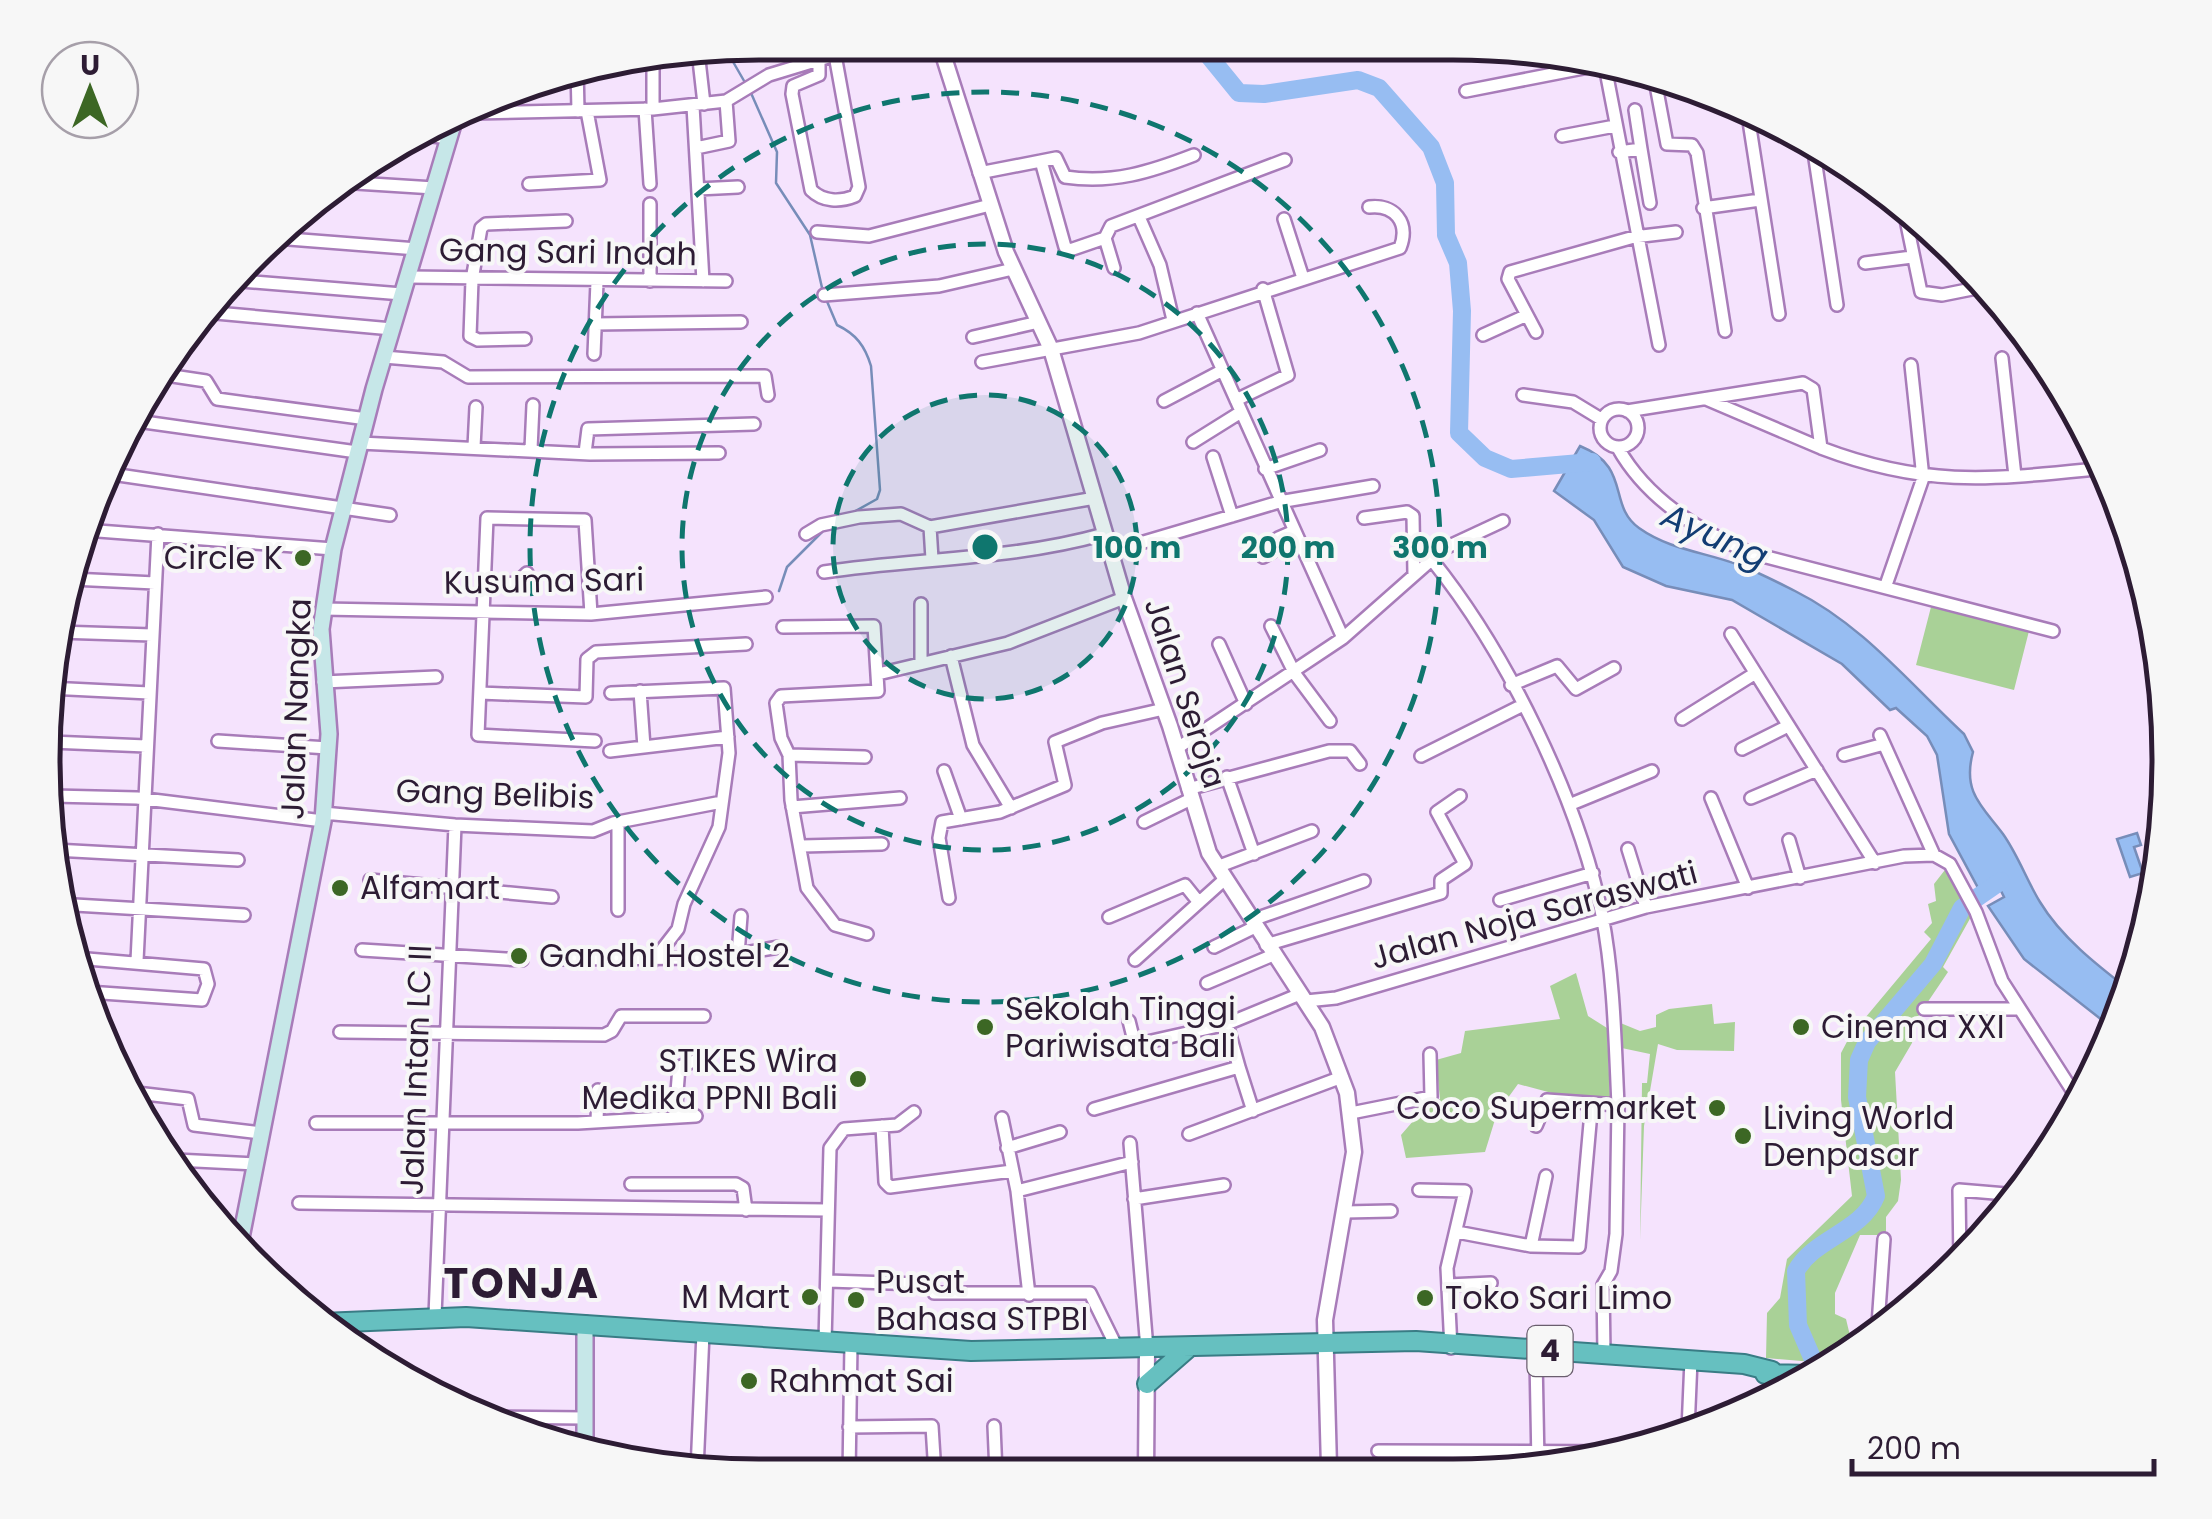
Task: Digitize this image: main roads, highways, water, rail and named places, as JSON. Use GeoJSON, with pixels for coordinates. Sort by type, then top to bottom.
{"type":"FeatureCollection","features":[{"type":"Feature","properties":{"kind":"highway","name":"4"},"geometry":{"type":"LineString","coordinates":[[344,1322],[435,1316],[825,1342],[852,1350],[1118,1350],[1147,1354],[1187,1348],[1350,1340],[1536,1358],[1760,1366],[1788,1373]]}},
{"type":"Feature","properties":{"kind":"highway"},"geometry":{"type":"LineString","coordinates":[[1147,1384],[1187,1348]]}},
{"type":"Feature","properties":{"kind":"highway","name":"4"},"geometry":{"type":"LineString","coordinates":[[1450,1348],[1604,1354],[1691,1365]]}},
{"type":"Feature","properties":{"kind":"main road","name":"Jalan Nangka"},"geometry":{"type":"LineString","coordinates":[[242,1230],[323,816],[328,748],[322,609],[333,549],[358,447],[452,131]]}},
{"type":"Feature","properties":{"kind":"main road"},"geometry":{"type":"LineString","coordinates":[[585,1329],[585,1437]]}},
{"type":"Feature","properties":{"kind":"water"},"geometry":{"type":"Polygon","coordinates":[[[1580,446],[1607,464],[1629,519],[1639,528],[1675,546],[1753,571],[1795,591],[1842,621],[1884,656],[1964,734],[1973,752],[1970,778],[1976,798],[2008,842],[2040,902],[2069,939],[2116,980],[2102,1020],[2024,959],[1988,906],[2004,897],[2000,889],[1983,897],[1949,834],[1937,755],[1927,736],[1896,708],[1890,710],[1842,664],[1732,600],[1666,586],[1623,567],[1594,520],[1554,491],[1580,446]]]}},
{"type":"Feature","properties":{"kind":"water"},"geometry":{"type":"Polygon","coordinates":[[[2137,833],[2141,845],[2134,847],[2143,873],[2130,877],[2117,839],[2137,833]]]}},
{"type":"Feature","properties":{"kind":"waterway","name":"Ayung"},"geometry":{"type":"LineString","coordinates":[[1212,60],[1239,93],[1264,94],[1358,80],[1379,88],[1431,147],[1445,183],[1446,235],[1458,263],[1462,311],[1459,433],[1485,458],[1511,469],[1592,462]]}},
{"type":"Feature","properties":{"kind":"waterway"},"geometry":{"type":"LineString","coordinates":[[732,61],[747,86]]}},
{"type":"Feature","properties":{"kind":"waterway"},"geometry":{"type":"LineString","coordinates":[[751,93],[777,152],[776,183],[810,235],[823,292]]}},
{"type":"Feature","properties":{"kind":"waterway"},"geometry":{"type":"LineString","coordinates":[[826,299],[837,325],[859,341],[871,366],[880,490],[877,499],[852,513]]}},
{"type":"Feature","properties":{"kind":"waterway"},"geometry":{"type":"LineString","coordinates":[[779,591],[787,567],[824,530]]}},
{"type":"Feature","properties":{"kind":"waterway"},"geometry":{"type":"LineString","coordinates":[[1812,1359],[1798,1325],[1796,1271],[1814,1250],[1860,1218],[1876,1196],[1857,1097],[1859,1060],[1867,1042],[1933,964],[1962,908],[2001,881]]}},
{"type":"Feature","properties":{"kind":"place","name":"Circle K"},"geometry":{"type":"Point","coordinates":[303,558]}},
{"type":"Feature","properties":{"kind":"place","name":"Alfamart"},"geometry":{"type":"Point","coordinates":[340,888]}},
{"type":"Feature","properties":{"kind":"place","name":"Gandhi Hostel 2"},"geometry":{"type":"Point","coordinates":[519,956]}},
{"type":"Feature","properties":{"kind":"place","name":"Sekolah Tinggi Pariwisata Bali"},"geometry":{"type":"Point","coordinates":[985,1027]}},
{"type":"Feature","properties":{"kind":"place","name":"Cinema XXI"},"geometry":{"type":"Point","coordinates":[1801,1027]}},
{"type":"Feature","properties":{"kind":"place","name":"STIKES Wira Medika PPNI Bali"},"geometry":{"type":"Point","coordinates":[858,1079]}},
{"type":"Feature","properties":{"kind":"place","name":"Coco Supermarket"},"geometry":{"type":"Point","coordinates":[1717,1108]}},
{"type":"Feature","properties":{"kind":"place","name":"Living World Denpasar"},"geometry":{"type":"Point","coordinates":[1743,1136]}},
{"type":"Feature","properties":{"kind":"place","name":"M Mart"},"geometry":{"type":"Point","coordinates":[810,1297]}},
{"type":"Feature","properties":{"kind":"place","name":"Toko Sari Limo"},"geometry":{"type":"Point","coordinates":[1425,1298]}},
{"type":"Feature","properties":{"kind":"place","name":"Pusat Bahasa STPBI"},"geometry":{"type":"Point","coordinates":[856,1300]}},
{"type":"Feature","properties":{"kind":"place","name":"Rahmat Sai"},"geometry":{"type":"Point","coordinates":[749,1381]}},
{"type":"Feature","properties":{"kind":"district","name":"TONJA"},"geometry":{"type":"Point","coordinates":[522,1283]}}]}
